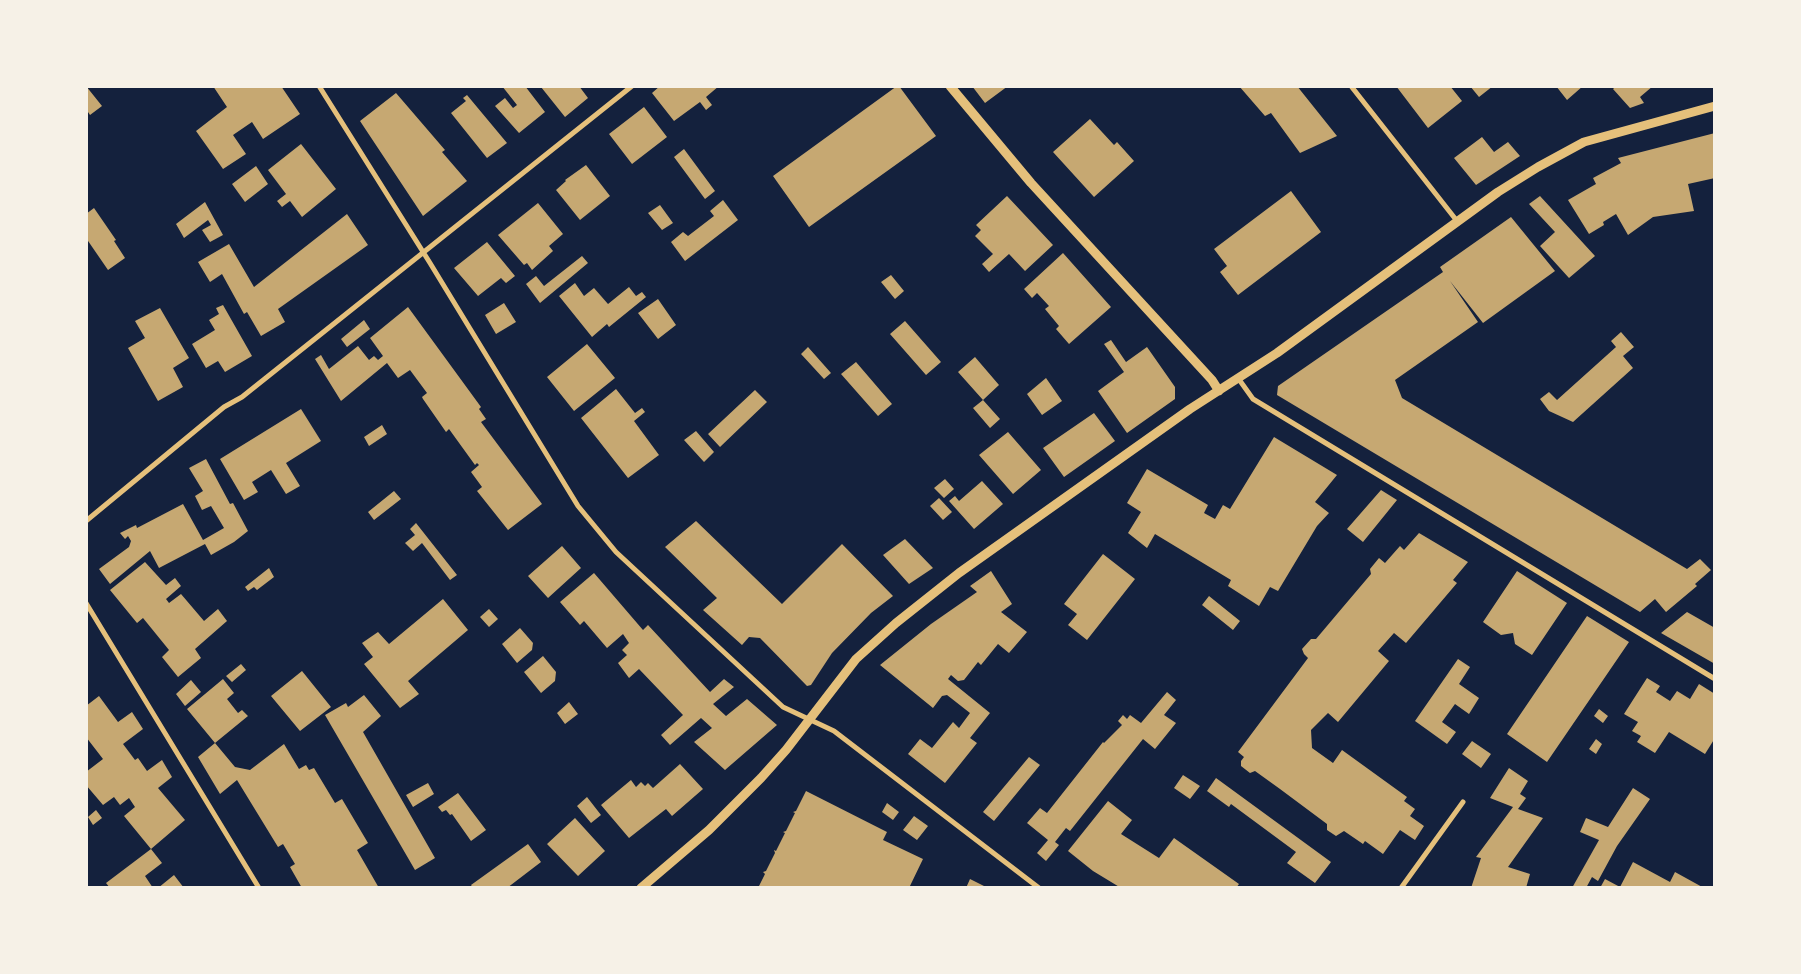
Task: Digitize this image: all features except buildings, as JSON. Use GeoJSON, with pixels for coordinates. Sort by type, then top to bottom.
{"type":"FeatureCollection","features":[{"type":"Feature","properties":{"kind":"street"},"geometry":{"type":"LineString","coordinates":[[319,86],[578,506],[616,552],[783,707],[834,731],[1039,888]]}},
{"type":"Feature","properties":{"kind":"street"},"geometry":{"type":"LineString","coordinates":[[86,521],[224,406],[242,397],[632,86]]}},
{"type":"Feature","properties":{"kind":"street"},"geometry":{"type":"LineString","coordinates":[[950,86],[1012,162],[1212,380],[1219,391]]}},
{"type":"Feature","properties":{"kind":"street"},"geometry":{"type":"LineString","coordinates":[[1351,86],[1457,222]]}},
{"type":"Feature","properties":{"kind":"street"},"geometry":{"type":"LineString","coordinates":[[640,888],[709,830],[786,750],[856,660],[896,622],[959,573],[1238,378],[1498,192],[1584,142],[1715,106]]}},
{"type":"Feature","properties":{"kind":"street"},"geometry":{"type":"LineString","coordinates":[[1238,378],[1253,399],[1715,679]]}},
{"type":"Feature","properties":{"kind":"street"},"geometry":{"type":"LineString","coordinates":[[86,603],[259,888]]}},
{"type":"Feature","properties":{"kind":"street"},"geometry":{"type":"LineString","coordinates":[[1401,888],[1462,802]]}}]}
